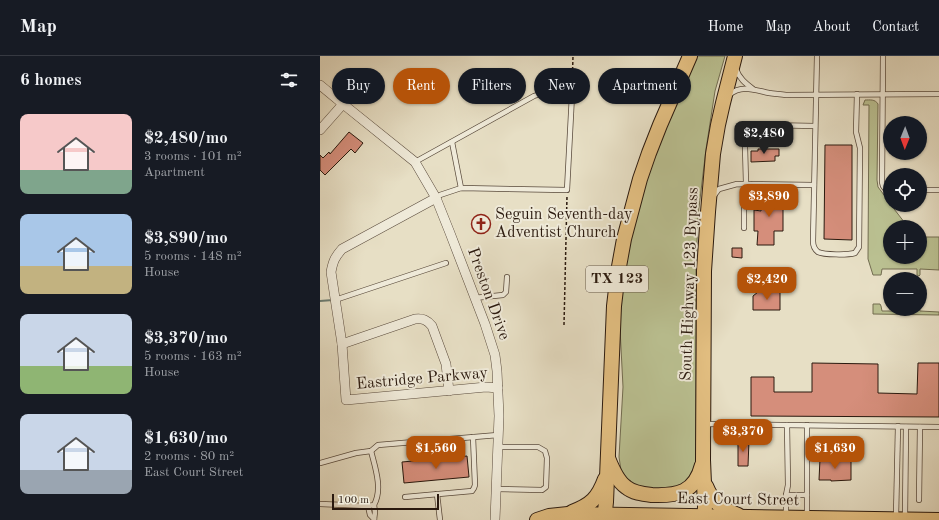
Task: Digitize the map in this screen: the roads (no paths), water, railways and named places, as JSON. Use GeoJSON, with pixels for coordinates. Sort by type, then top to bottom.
{"type":"FeatureCollection","features":[{"type":"Feature","properties":{"kind":"main road","name":"TX 123"},"geometry":{"type":"LineString","coordinates":[[605,517],[614,306],[624,239],[640,179],[649,153],[690,56]]}},
{"type":"Feature","properties":{"kind":"main road","name":"South Highway 123 Bypass"},"geometry":{"type":"LineString","coordinates":[[704,518],[704,271],[713,154],[723,103],[735,59]]}},
{"type":"Feature","properties":{"kind":"main road"},"geometry":{"type":"LineString","coordinates":[[607,456],[615,473],[625,487],[633,492],[667,496],[685,491],[698,478],[704,460]]}},
{"type":"Feature","properties":{"kind":"main road"},"geometry":{"type":"LineString","coordinates":[[568,514],[580,510],[592,502],[602,487],[607,475]]}},
{"type":"Feature","properties":{"kind":"main road"},"geometry":{"type":"LineString","coordinates":[[705,483],[710,496],[716,504],[728,511],[744,517]]}},
{"type":"Feature","properties":{"kind":"main road","name":"East Court Street"},"geometry":{"type":"LineString","coordinates":[[537,520],[549,516],[568,514],[605,517],[744,517],[786,519],[939,520]]}},
{"type":"Feature","properties":{"kind":"street","name":"Preston Drive"},"geometry":{"type":"LineString","coordinates":[[320,84],[332,94]]}},
{"type":"Feature","properties":{"kind":"street","name":"Preston Drive"},"geometry":{"type":"LineString","coordinates":[[343,104],[415,162],[436,198],[485,324],[494,355],[498,388],[498,447],[495,520]]}},
{"type":"Feature","properties":{"kind":"street"},"geometry":{"type":"LineString","coordinates":[[320,130],[343,104]]}},
{"type":"Feature","properties":{"kind":"street","name":"Eastridge Parkway"},"geometry":{"type":"LineString","coordinates":[[436,198],[342,249],[333,262],[331,272],[342,344],[346,400],[486,387],[498,388]]}},
{"type":"Feature","properties":{"kind":"street"},"geometry":{"type":"LineString","coordinates":[[342,344],[415,320],[425,319],[432,326],[446,364],[449,391]]}},
{"type":"Feature","properties":{"kind":"lane"},"geometry":{"type":"LineString","coordinates":[[817,56],[813,241],[814,247],[818,252],[850,254],[855,253],[859,247],[860,148],[856,132],[856,94]]}},
{"type":"Feature","properties":{"kind":"lane"},"geometry":{"type":"LineString","coordinates":[[883,56],[883,186]]}},
{"type":"Feature","properties":{"kind":"lane"},"geometry":{"type":"LineString","coordinates":[[735,59],[734,66],[739,77],[753,89]]}},
{"type":"Feature","properties":{"kind":"lane"},"geometry":{"type":"LineString","coordinates":[[723,103],[732,93],[743,88],[777,94],[939,94]]}},
{"type":"Feature","properties":{"kind":"lane"},"geometry":{"type":"LineString","coordinates":[[415,162],[534,96],[549,90],[572,95],[567,190],[461,188],[440,195],[436,198]]}},
{"type":"Feature","properties":{"kind":"lane"},"geometry":{"type":"LineString","coordinates":[[744,228],[744,206],[750,198],[746,184],[746,147],[751,134],[758,126],[766,125],[815,126]]}},
{"type":"Feature","properties":{"kind":"lane"},"geometry":{"type":"LineString","coordinates":[[452,142],[461,188]]}},
{"type":"Feature","properties":{"kind":"lane"},"geometry":{"type":"LineString","coordinates":[[708,212],[714,196],[720,189],[737,184],[814,185]]}},
{"type":"Feature","properties":{"kind":"lane"},"geometry":{"type":"LineString","coordinates":[[927,190],[939,190]]}},
{"type":"Feature","properties":{"kind":"lane"},"geometry":{"type":"LineString","coordinates":[[335,300],[446,262]]}},
{"type":"Feature","properties":{"kind":"lane"},"geometry":{"type":"LineString","coordinates":[[474,298],[504,295],[506,292],[507,277]]}},
{"type":"Feature","properties":{"kind":"lane"},"geometry":{"type":"LineString","coordinates":[[704,424],[939,427]]}},
{"type":"Feature","properties":{"kind":"lane"},"geometry":{"type":"LineString","coordinates":[[786,519],[786,495],[788,485],[788,425]]}},
{"type":"Feature","properties":{"kind":"lane"},"geometry":{"type":"LineString","coordinates":[[807,425],[807,518]]}},
{"type":"Feature","properties":{"kind":"lane"},"geometry":{"type":"LineString","coordinates":[[898,426],[900,520]]}},
{"type":"Feature","properties":{"kind":"lane"},"geometry":{"type":"LineString","coordinates":[[900,520],[906,427]]}},
{"type":"Feature","properties":{"kind":"lane"},"geometry":{"type":"LineString","coordinates":[[919,500],[920,427]]}},
{"type":"Feature","properties":{"kind":"lane"},"geometry":{"type":"LineString","coordinates":[[320,463],[356,453],[371,451],[378,445],[498,435]]}},
{"type":"Feature","properties":{"kind":"lane"},"geometry":{"type":"LineString","coordinates":[[405,496],[472,491],[475,484],[473,437]]}},
{"type":"Feature","properties":{"kind":"lane"},"geometry":{"type":"LineString","coordinates":[[496,489],[542,490],[546,487],[547,458],[545,451],[538,447],[498,447]]}},
{"type":"Feature","properties":{"kind":"lane"},"geometry":{"type":"LineString","coordinates":[[371,451],[377,480],[374,519]]}},
{"type":"Feature","properties":{"kind":"lane"},"geometry":{"type":"LineString","coordinates":[[437,494],[440,520]]}},
{"type":"Feature","properties":{"kind":"lane"},"geometry":{"type":"LineString","coordinates":[[786,495],[807,495]]}},
{"type":"Feature","properties":{"kind":"lane"},"geometry":{"type":"LineString","coordinates":[[320,504],[374,505]]}},
{"type":"Feature","properties":{"kind":"lane"},"geometry":{"type":"LineString","coordinates":[[368,506],[370,515],[374,519]]}},
{"type":"Feature","properties":{"kind":"waterway"},"geometry":{"type":"LineString","coordinates":[[320,301],[333,300]]}},
{"type":"Feature","properties":{"kind":"place","name":"Seguin Seventh-day Adventist Church"},"geometry":{"type":"Point","coordinates":[481,224]}}]}
